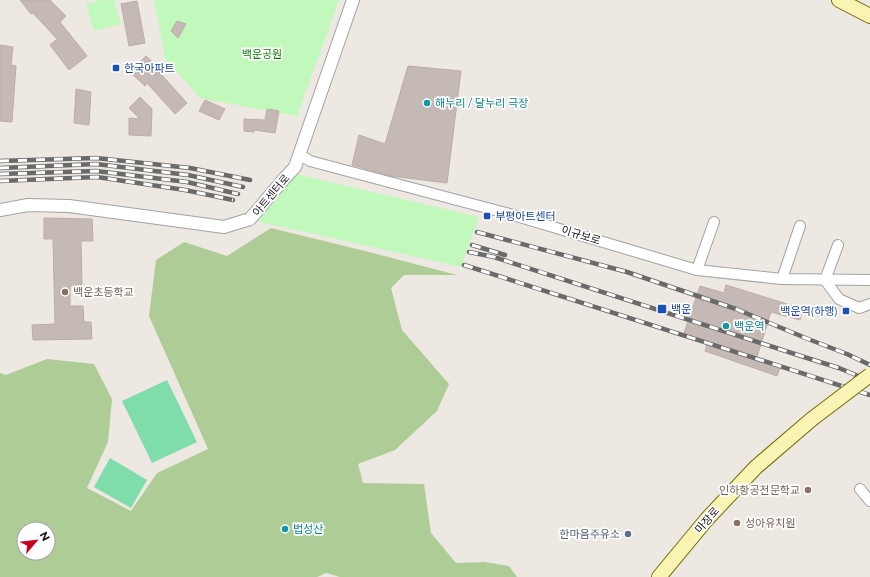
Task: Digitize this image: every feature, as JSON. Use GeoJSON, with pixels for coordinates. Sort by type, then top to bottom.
{"type":"FeatureCollection","features":[{"type":"Feature","properties":{"kind":"main road"},"geometry":{"type":"LineString","coordinates":[[839,0],[870,16]]}},
{"type":"Feature","properties":{"kind":"main road","name":"마장로"},"geometry":{"type":"LineString","coordinates":[[659,577],[707,519],[756,467],[812,419],[870,375]]}},
{"type":"Feature","properties":{"kind":"street","name":"아트센터로"},"geometry":{"type":"LineString","coordinates":[[0,210],[28,205],[69,206],[224,227],[250,219],[295,167],[353,0]]}},
{"type":"Feature","properties":{"kind":"street","name":"이규보로"},"geometry":{"type":"LineString","coordinates":[[299,154],[310,161],[506,213],[697,270],[782,279],[870,279]]}},
{"type":"Feature","properties":{"kind":"street"},"geometry":{"type":"LineString","coordinates":[[697,270],[714,222]]}},
{"type":"Feature","properties":{"kind":"street"},"geometry":{"type":"LineString","coordinates":[[782,279],[800,226]]}},
{"type":"Feature","properties":{"kind":"street"},"geometry":{"type":"LineString","coordinates":[[838,246],[825,280],[839,299],[859,308],[870,304]]}},
{"type":"Feature","properties":{"kind":"street"},"geometry":{"type":"LineString","coordinates":[[860,489],[870,501]]}},
{"type":"Feature","properties":{"kind":"green space"},"geometry":{"type":"Polygon","coordinates":[[[100,0],[114,0],[121,24],[94,31],[86,4],[100,0]]]}},
{"type":"Feature","properties":{"kind":"green space","name":"백운공원"},"geometry":{"type":"Polygon","coordinates":[[[154,0],[339,0],[297,116],[200,98],[165,58],[154,0]]]}},
{"type":"Feature","properties":{"kind":"green space"},"geometry":{"type":"Polygon","coordinates":[[[296,174],[479,217],[461,267],[256,221],[296,174]]]}},
{"type":"Feature","properties":{"kind":"green space"},"geometry":{"type":"Polygon","coordinates":[[[271,228],[457,275],[404,275],[391,288],[402,330],[449,384],[437,411],[395,450],[358,464],[363,483],[424,484],[431,533],[456,563],[484,562],[509,566],[517,577],[340,577],[326,573],[317,577],[0,577],[0,373],[6,375],[47,359],[94,364],[112,399],[108,442],[87,488],[131,511],[157,473],[208,449],[149,316],[156,260],[184,242],[227,256],[271,228]]]}},
{"type":"Feature","properties":{"kind":"green space"},"geometry":{"type":"Polygon","coordinates":[[[167,380],[197,442],[152,463],[122,401],[167,380]]]}},
{"type":"Feature","properties":{"kind":"green space"},"geometry":{"type":"Polygon","coordinates":[[[110,458],[147,480],[131,508],[94,487],[110,458]]]}},
{"type":"Feature","properties":{"kind":"building"},"geometry":{"type":"Polygon","coordinates":[[[20,0],[50,0],[66,16],[60,22],[87,56],[69,70],[50,45],[57,39],[33,13],[31,14],[20,0]]]}},
{"type":"Feature","properties":{"kind":"building"},"geometry":{"type":"Polygon","coordinates":[[[137,1],[145,43],[129,46],[121,4],[137,1]]]}},
{"type":"Feature","properties":{"kind":"building"},"geometry":{"type":"Polygon","coordinates":[[[177,21],[186,24],[178,38],[171,31],[177,21]]]}},
{"type":"Feature","properties":{"kind":"building"},"geometry":{"type":"Polygon","coordinates":[[[0,45],[13,47],[11,65],[16,66],[12,122],[0,121],[0,45]]]}},
{"type":"Feature","properties":{"kind":"building"},"geometry":{"type":"Polygon","coordinates":[[[146,56],[161,70],[159,72],[187,103],[175,114],[147,83],[145,86],[130,72],[146,56]]]}},
{"type":"Feature","properties":{"kind":"building","name":"해누리 / 달누리 극장"},"geometry":{"type":"Polygon","coordinates":[[[408,66],[461,71],[447,183],[391,176],[352,165],[359,135],[385,144],[408,66]]]}},
{"type":"Feature","properties":{"kind":"building"},"geometry":{"type":"Polygon","coordinates":[[[76,89],[91,92],[89,125],[74,123],[76,89]]]}},
{"type":"Feature","properties":{"kind":"building"},"geometry":{"type":"Polygon","coordinates":[[[140,97],[152,109],[151,136],[129,135],[129,118],[140,119],[129,108],[140,97]]]}},
{"type":"Feature","properties":{"kind":"building"},"geometry":{"type":"Polygon","coordinates":[[[205,100],[225,109],[219,120],[199,111],[205,100]]]}},
{"type":"Feature","properties":{"kind":"building"},"geometry":{"type":"Polygon","coordinates":[[[267,109],[279,111],[275,133],[254,130],[254,132],[244,131],[244,119],[265,120],[267,109]]]}},
{"type":"Feature","properties":{"kind":"building"},"geometry":{"type":"Polygon","coordinates":[[[44,218],[92,219],[93,241],[81,241],[82,285],[70,286],[70,306],[83,306],[84,322],[91,322],[92,339],[33,340],[32,325],[55,324],[53,239],[44,239],[44,218]]]}},
{"type":"Feature","properties":{"kind":"building","name":"백운역"},"geometry":{"type":"Polygon","coordinates":[[[726,285],[803,309],[800,320],[771,312],[756,360],[780,368],[777,376],[705,351],[707,344],[683,336],[700,286],[724,293],[726,285]]]}},
{"type":"Feature","properties":{"kind":"railway"},"geometry":{"type":"LineString","coordinates":[[0,161],[96,158],[190,168],[250,180]]}},
{"type":"Feature","properties":{"kind":"railway"},"geometry":{"type":"LineString","coordinates":[[0,168],[96,164],[188,175],[243,187]]}},
{"type":"Feature","properties":{"kind":"railway"},"geometry":{"type":"LineString","coordinates":[[0,174],[96,171],[187,182],[238,194]]}},
{"type":"Feature","properties":{"kind":"railway"},"geometry":{"type":"LineString","coordinates":[[0,181],[97,177],[185,190],[233,200]]}},
{"type":"Feature","properties":{"kind":"railway"},"geometry":{"type":"LineString","coordinates":[[477,232],[627,272],[736,309],[847,354],[870,365]]}},
{"type":"Feature","properties":{"kind":"railway"},"geometry":{"type":"LineString","coordinates":[[472,245],[505,255]]}},
{"type":"Feature","properties":{"kind":"railway"},"geometry":{"type":"LineString","coordinates":[[469,252],[494,257],[839,368],[870,381]]}},
{"type":"Feature","properties":{"kind":"railway"},"geometry":{"type":"LineString","coordinates":[[464,265],[870,395]]}},
{"type":"Feature","properties":{"kind":"place","name":"한국아파트"},"geometry":{"type":"Point","coordinates":[116,68]}},
{"type":"Feature","properties":{"kind":"place","name":"해누리 / 달누리 극장"},"geometry":{"type":"Point","coordinates":[427,103]}},
{"type":"Feature","properties":{"kind":"place","name":"부평아트센터"},"geometry":{"type":"Point","coordinates":[487,216]}},
{"type":"Feature","properties":{"kind":"place","name":"백운초등학교"},"geometry":{"type":"Point","coordinates":[65,292]}},
{"type":"Feature","properties":{"kind":"place","name":"백운"},"geometry":{"type":"Point","coordinates":[662,309]}},
{"type":"Feature","properties":{"kind":"place","name":"백운역(하행)"},"geometry":{"type":"Point","coordinates":[846,311]}},
{"type":"Feature","properties":{"kind":"place","name":"백운역"},"geometry":{"type":"Point","coordinates":[726,326]}},
{"type":"Feature","properties":{"kind":"place","name":"인하항공전문학교"},"geometry":{"type":"Point","coordinates":[808,490]}},
{"type":"Feature","properties":{"kind":"place","name":"성아유치원"},"geometry":{"type":"Point","coordinates":[737,523]}},
{"type":"Feature","properties":{"kind":"place","name":"법성산"},"geometry":{"type":"Point","coordinates":[285,529]}},
{"type":"Feature","properties":{"kind":"place","name":"한마음주유소"},"geometry":{"type":"Point","coordinates":[628,534]}}]}
